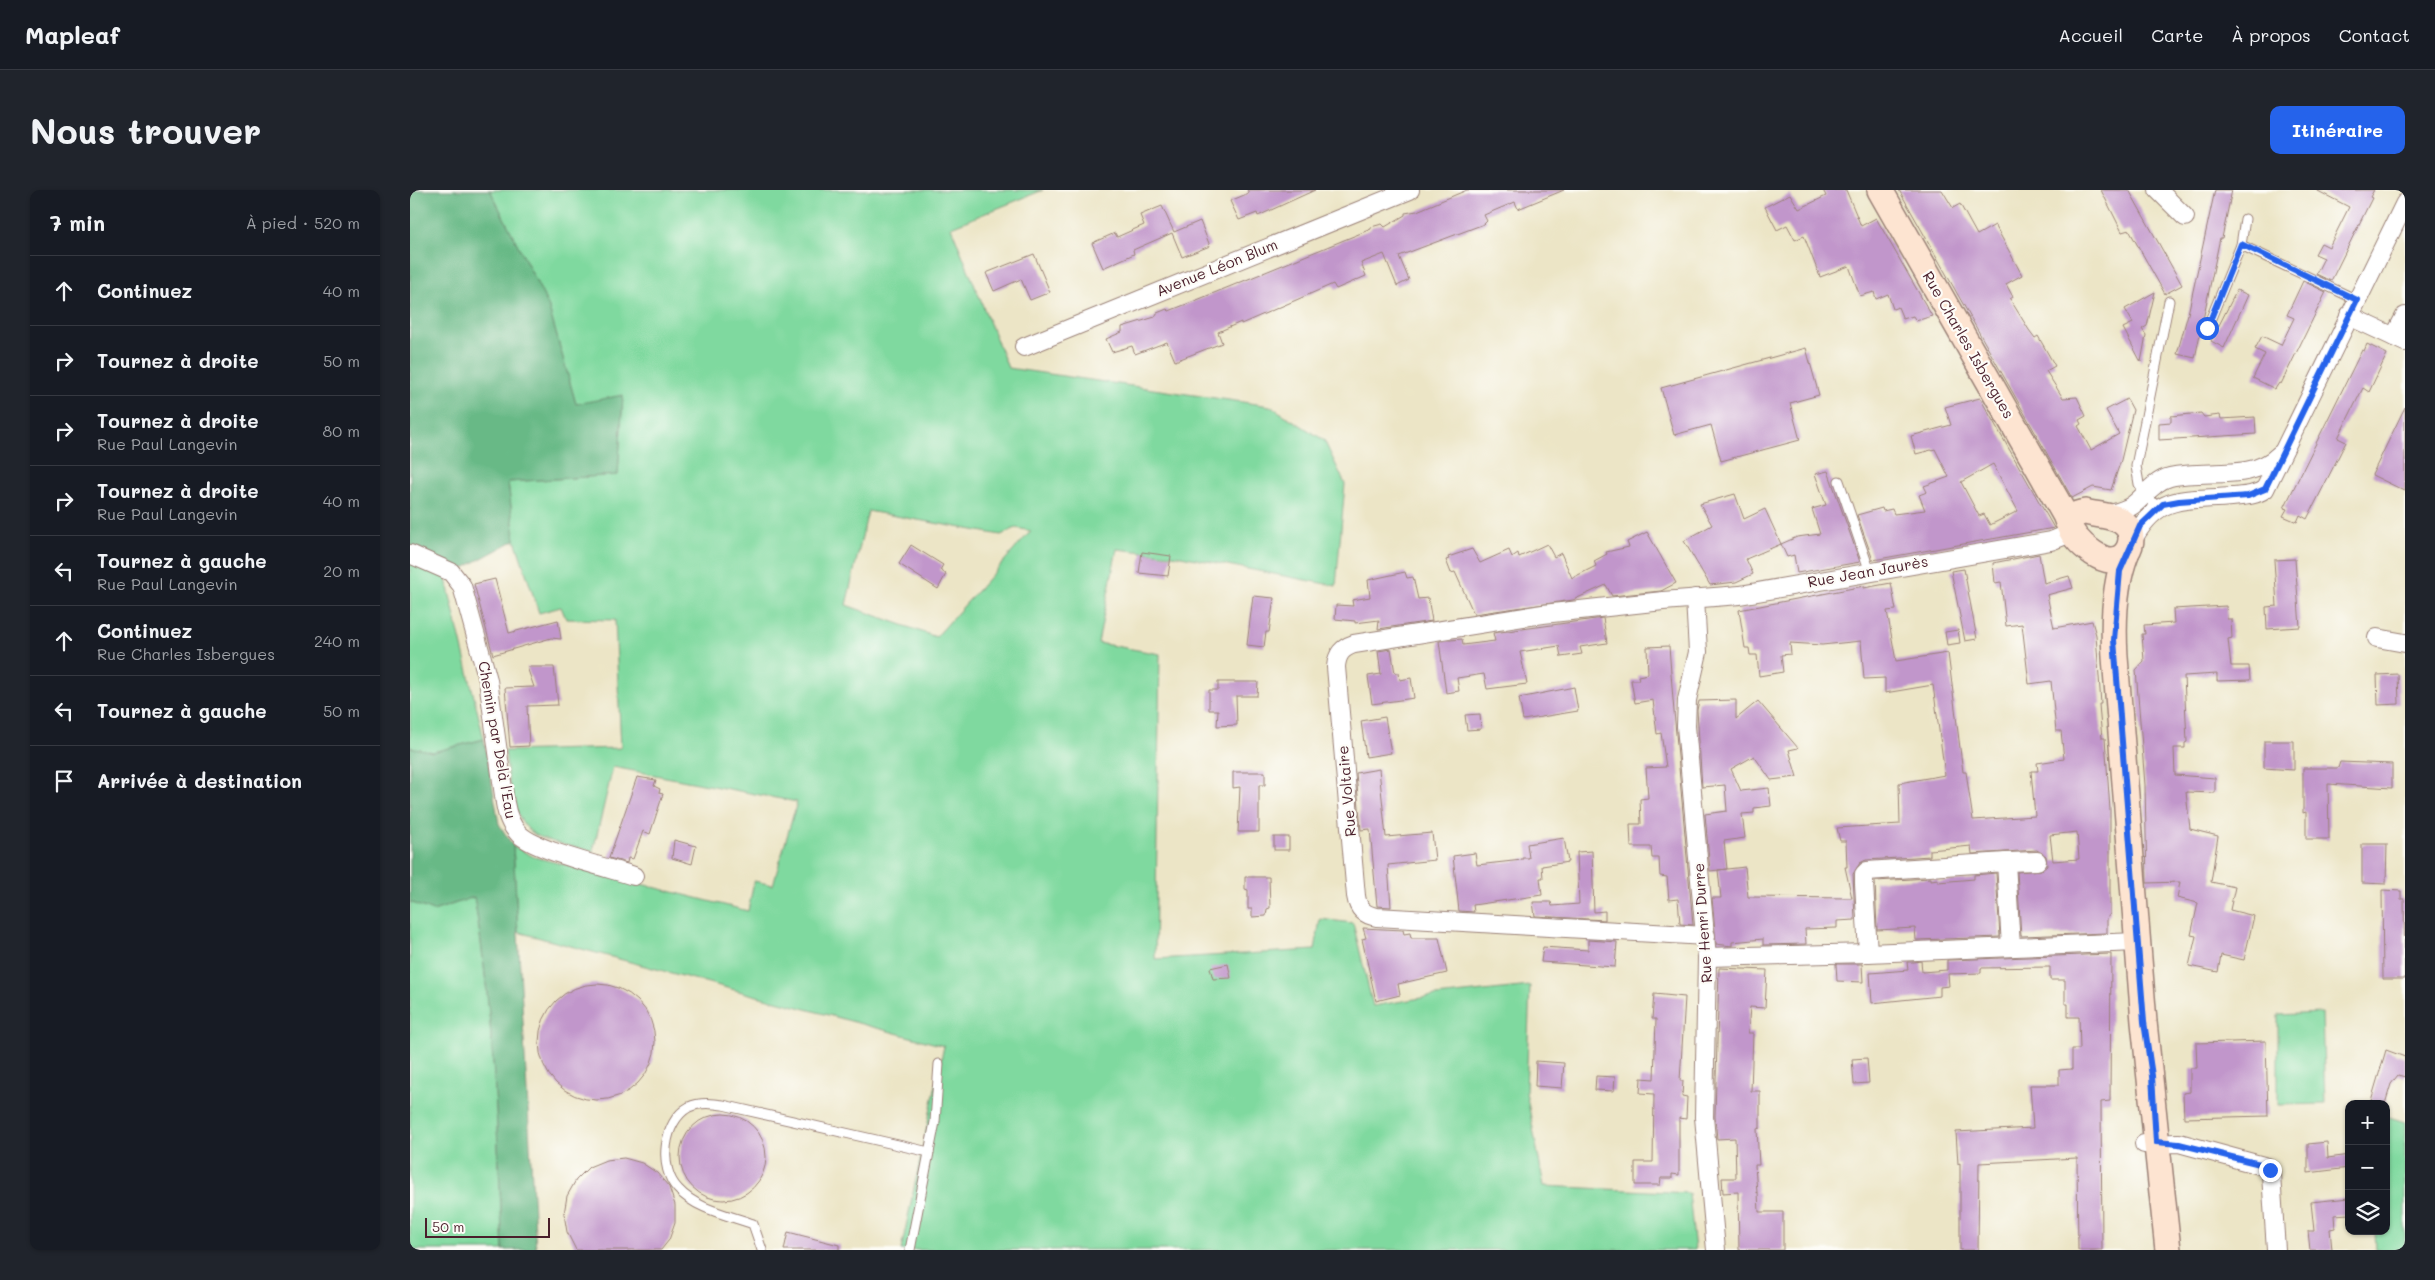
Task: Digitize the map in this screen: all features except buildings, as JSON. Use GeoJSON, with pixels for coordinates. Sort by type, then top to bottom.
{"type":"FeatureCollection","features":[{"type":"Feature","properties":{"kind":"main road","name":"Rue Charles Isbergues"},"geometry":{"type":"LineString","coordinates":[[1880,190],[2056,500],[2084,528],[2101,580],[2114,640],[2144,1022],[2140,1080],[2168,1250]]}},
{"type":"Feature","properties":{"kind":"main road"},"geometry":{"type":"LineString","coordinates":[[2124,523],[2130,534],[2128,548],[2118,559],[2108,560],[2100,557],[2084,528],[2124,523]]}},
{"type":"Feature","properties":{"kind":"main road","name":"Rue Charles Isbergues"},"geometry":{"type":"LineString","coordinates":[[2114,640],[2118,579],[2128,548]]}},
{"type":"Feature","properties":{"kind":"main road","name":"Rue Charles Isbergues"},"geometry":{"type":"LineString","coordinates":[[2150,1143],[2156,1250]]}},
{"type":"Feature","properties":{"kind":"street","name":"Avenue Léon Blum"},"geometry":{"type":"LineString","coordinates":[[1024,347],[1410,190]]}},
{"type":"Feature","properties":{"kind":"street"},"geometry":{"type":"LineString","coordinates":[[2158,190],[2185,217]]}},
{"type":"Feature","properties":{"kind":"street"},"geometry":{"type":"LineString","coordinates":[[2128,548],[2140,526],[2157,508],[2170,502],[2248,496],[2260,492],[2268,484],[2405,203]]}},
{"type":"Feature","properties":{"kind":"street"},"geometry":{"type":"LineString","coordinates":[[2353,308],[2400,340],[2405,316]]}},
{"type":"Feature","properties":{"kind":"street","name":"Rue Jean Jaurès"},"geometry":{"type":"LineString","coordinates":[[1663,601],[1740,595],[2051,541],[2128,508],[2157,483],[2169,478],[2260,469],[2273,462],[2282,452]]}},
{"type":"Feature","properties":{"kind":"street","name":"Chemin par Delà l'Eau"},"geometry":{"type":"LineString","coordinates":[[410,554],[452,572],[462,586],[488,680],[507,815],[515,829],[534,844],[634,876]]}},
{"type":"Feature","properties":{"kind":"street","name":"Rue Henri Durre"},"geometry":{"type":"LineString","coordinates":[[1695,598],[1698,652],[1687,700],[1686,726],[1706,936],[1704,1117],[1716,1250]]}},
{"type":"Feature","properties":{"kind":"street","name":"Rue Voltaire"},"geometry":{"type":"LineString","coordinates":[[1663,601],[1543,614],[1347,646],[1338,655],[1336,667],[1357,904],[1365,913],[1377,917],[1706,936]]}},
{"type":"Feature","properties":{"kind":"street"},"geometry":{"type":"LineString","coordinates":[[2377,638],[2405,644]]}},
{"type":"Feature","properties":{"kind":"street"},"geometry":{"type":"LineString","coordinates":[[1868,953],[1864,883],[1864,874],[1867,871],[2037,861]]}},
{"type":"Feature","properties":{"kind":"street"},"geometry":{"type":"LineString","coordinates":[[2006,862],[2011,947]]}},
{"type":"Feature","properties":{"kind":"street"},"geometry":{"type":"LineString","coordinates":[[1707,956],[1868,953],[2137,942]]}},
{"type":"Feature","properties":{"kind":"street"},"geometry":{"type":"LineString","coordinates":[[2150,1143],[2179,1144],[2267,1167],[2271,1174],[2276,1250]]}},
{"type":"Feature","properties":{"kind":"lane"},"geometry":{"type":"LineString","coordinates":[[2207,328],[2241,244],[2245,219]]}},
{"type":"Feature","properties":{"kind":"lane"},"geometry":{"type":"LineString","coordinates":[[2241,244],[2353,308]]}},
{"type":"Feature","properties":{"kind":"lane"},"geometry":{"type":"LineString","coordinates":[[2157,508],[2146,493],[2137,475],[2137,459],[2169,302]]}},
{"type":"Feature","properties":{"kind":"lane"},"geometry":{"type":"LineString","coordinates":[[1839,481],[1870,572]]}},
{"type":"Feature","properties":{"kind":"lane"},"geometry":{"type":"LineString","coordinates":[[910,1250],[936,1114],[939,1064]]}},
{"type":"Feature","properties":{"kind":"lane"},"geometry":{"type":"LineString","coordinates":[[762,1250],[754,1224],[698,1204],[682,1194],[671,1180],[666,1162],[667,1145],[677,1119],[689,1107],[704,1103],[723,1105],[929,1152]]}},
{"type":"Feature","properties":{"kind":"green space"},"geometry":{"type":"Polygon","coordinates":[[[410,190],[490,190],[548,305],[576,404],[623,395],[618,475],[508,482],[515,540],[462,569],[410,544],[410,190]]]}},
{"type":"Feature","properties":{"kind":"green space"},"geometry":{"type":"Polygon","coordinates":[[[490,190],[1043,190],[951,227],[1008,368],[1270,406],[1324,440],[1345,484],[1336,586],[1181,556],[1117,549],[1098,643],[1160,654],[1155,959],[1315,950],[1320,919],[1353,923],[1373,1006],[1427,997],[1530,986],[1526,1092],[1544,1186],[1689,1193],[1695,1250],[901,1250],[944,1046],[518,932],[513,846],[534,857],[748,911],[754,881],[773,885],[797,802],[613,767],[593,851],[540,837],[530,831],[517,812],[510,787],[505,751],[621,748],[615,620],[566,619],[561,607],[539,613],[515,540],[508,482],[618,475],[623,396],[576,404],[548,305],[490,190]],[[868,511],[846,605],[936,637],[1031,531],[1016,528],[1001,535],[868,511]]]}},
{"type":"Feature","properties":{"kind":"green space"},"geometry":{"type":"Polygon","coordinates":[[[410,544],[462,569],[446,579],[484,739],[433,752],[410,747],[410,544]]]}},
{"type":"Feature","properties":{"kind":"green space"},"geometry":{"type":"Polygon","coordinates":[[[484,739],[499,824],[513,846],[536,1250],[503,1250],[490,1029],[481,941],[474,897],[433,911],[410,902],[410,747],[433,752],[484,739]]]}},
{"type":"Feature","properties":{"kind":"green space"},"geometry":{"type":"Polygon","coordinates":[[[474,897],[481,941],[490,1029],[503,1250],[410,1250],[410,902],[433,911],[474,897]]]}},
{"type":"Feature","properties":{"kind":"green space"},"geometry":{"type":"Polygon","coordinates":[[[2322,1013],[2325,1104],[2278,1105],[2278,1015],[2322,1013]]]}},
{"type":"Feature","properties":{"kind":"green space"},"geometry":{"type":"Polygon","coordinates":[[[2390,1117],[2405,1122],[2405,1250],[2376,1250],[2375,1235],[2390,1235],[2390,1117]]]}},
{"type":"Feature","properties":{"kind":"route"},"geometry":{"type":"LineString","coordinates":[[2207,328],[2241,244],[2357,300],[2265,489],[2248,496],[2170,502],[2157,508],[2140,526],[2131,543],[2120,571],[2117,588],[2115,657],[2144,1022],[2152,1076],[2156,1142],[2171,1142],[2264,1165],[2270,1170]]}}]}
